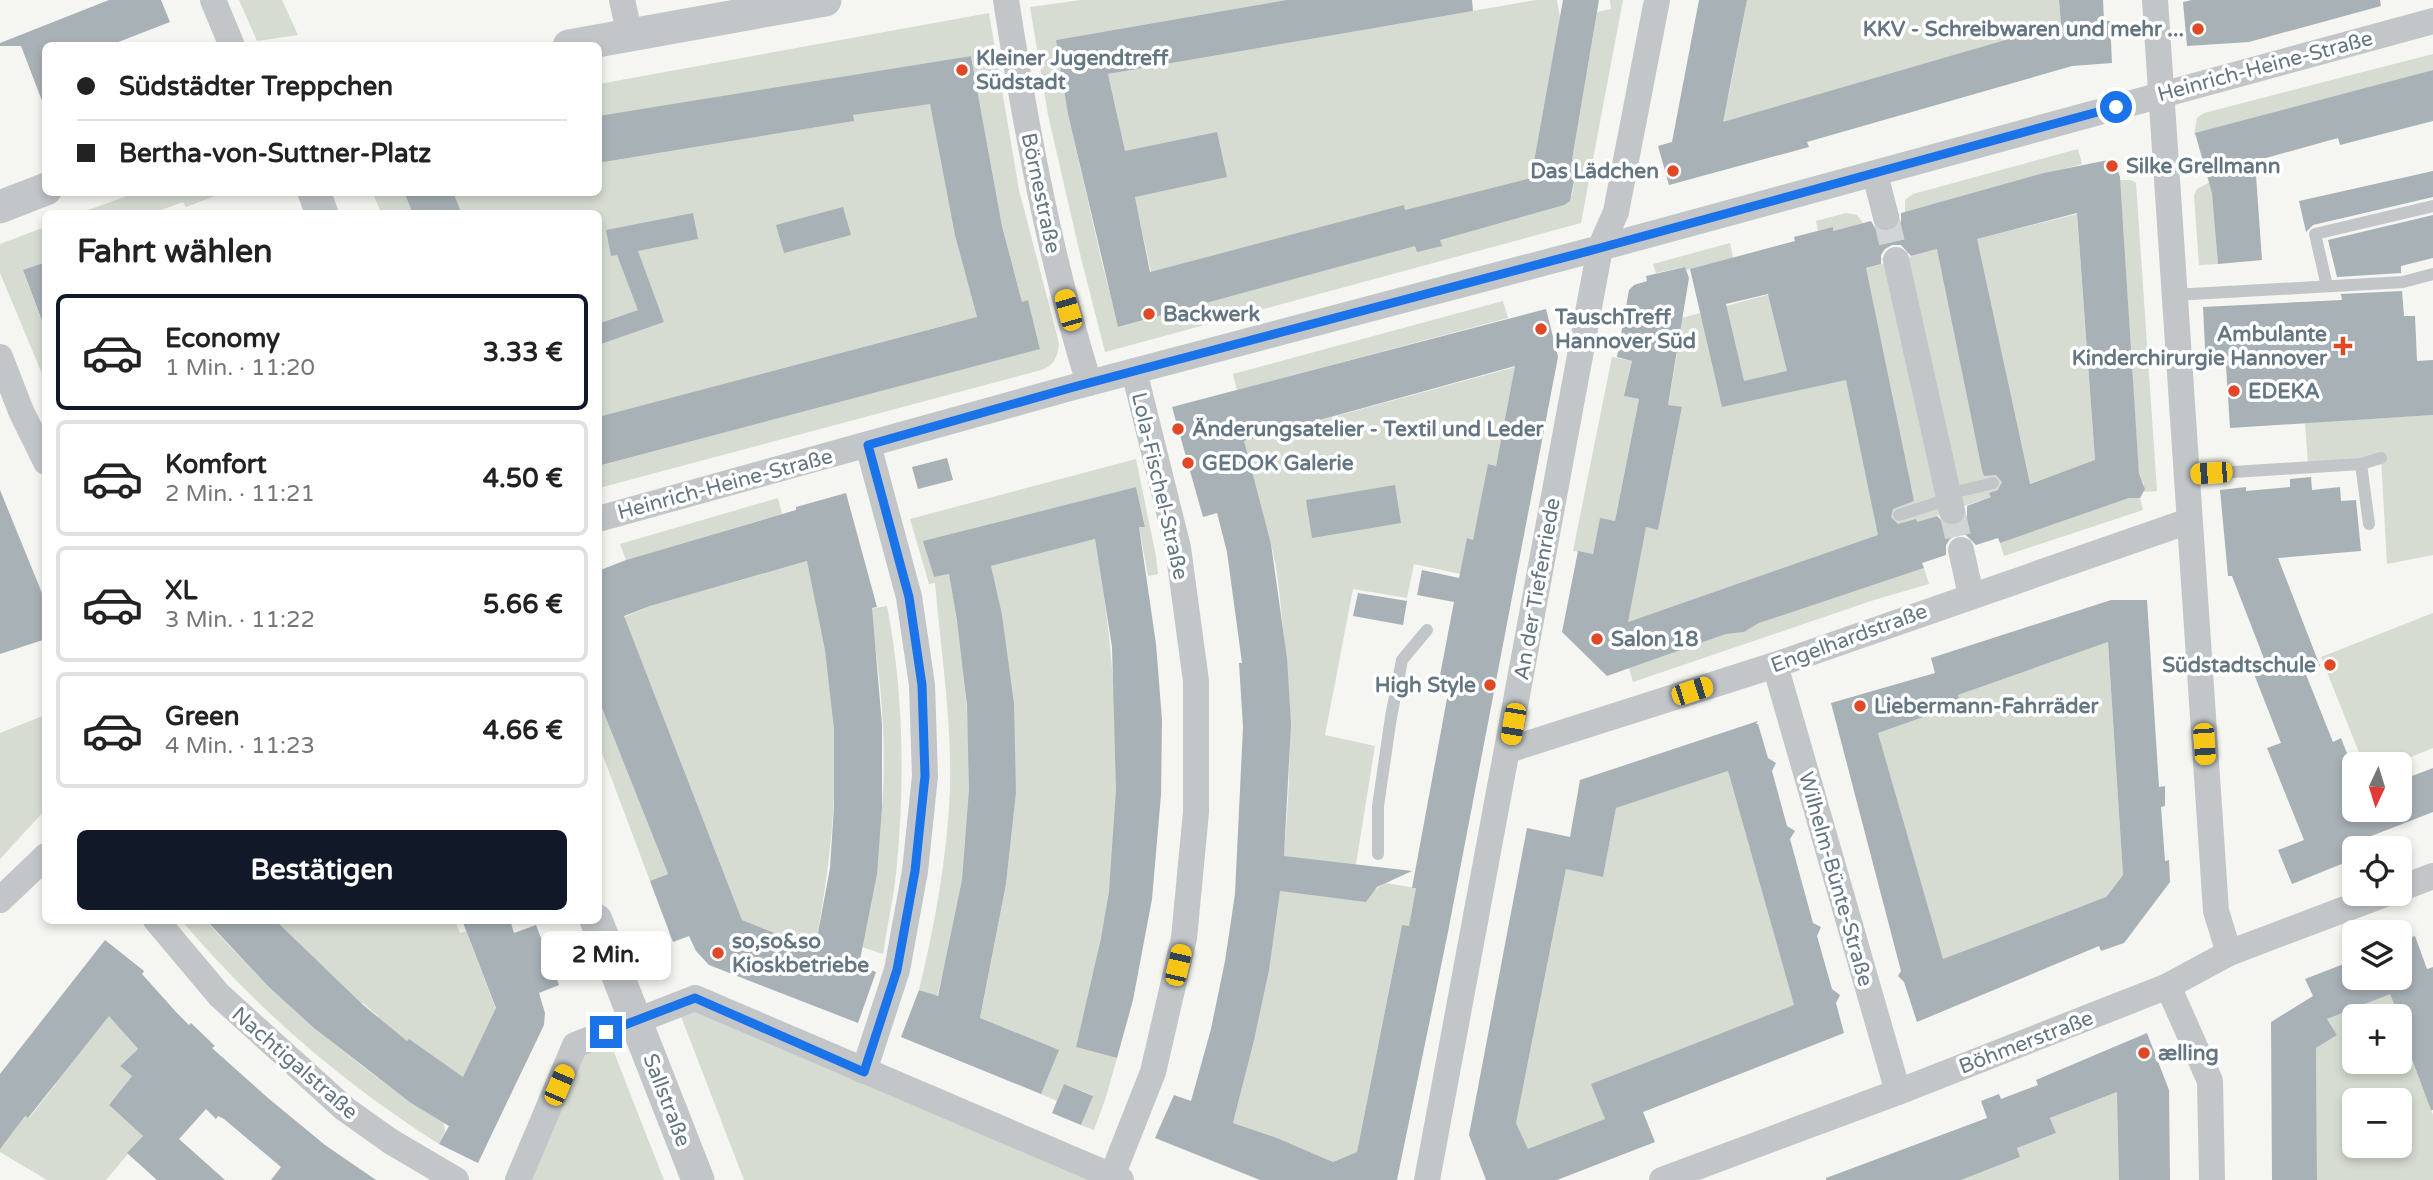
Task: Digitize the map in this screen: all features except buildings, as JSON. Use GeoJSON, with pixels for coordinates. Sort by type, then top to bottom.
{"type":"FeatureCollection","features":[{"type":"Feature","properties":{"kind":"street"},"geometry":{"type":"LineString","coordinates":[[213,0],[230,42]]}},
{"type":"Feature","properties":{"kind":"street"},"geometry":{"type":"LineString","coordinates":[[622,0],[630,35]]}},
{"type":"Feature","properties":{"kind":"street"},"geometry":{"type":"LineString","coordinates":[[591,42],[825,0]]}},
{"type":"Feature","properties":{"kind":"street","name":"Börnestraße"},"geometry":{"type":"LineString","coordinates":[[1006,0],[1022,105],[1044,209],[1061,285],[1089,383]]}},
{"type":"Feature","properties":{"kind":"street","name":"An der Tiefenriede"},"geometry":{"type":"LineString","coordinates":[[1427,1180],[1600,248],[1616,212],[1657,0]]}},
{"type":"Feature","properties":{"kind":"street"},"geometry":{"type":"LineString","coordinates":[[2154,0],[2216,911],[2229,953]]}},
{"type":"Feature","properties":{"kind":"street","name":"Heinrich-Heine-Straße"},"geometry":{"type":"LineString","coordinates":[[602,518],[1089,383],[1875,174],[2433,21]]}},
{"type":"Feature","properties":{"kind":"street"},"geometry":{"type":"LineString","coordinates":[[1875,174],[1886,217]]}},
{"type":"Feature","properties":{"kind":"street"},"geometry":{"type":"LineString","coordinates":[[0,207],[42,191]]}},
{"type":"Feature","properties":{"kind":"street"},"geometry":{"type":"LineString","coordinates":[[1896,260],[1950,501]]}},
{"type":"Feature","properties":{"kind":"street"},"geometry":{"type":"LineString","coordinates":[[0,357],[21,411],[42,454]]}},
{"type":"Feature","properties":{"kind":"street","name":"Lola-Fischel-Straße"},"geometry":{"type":"LineString","coordinates":[[1116,1178],[1153,1072],[1184,938],[1196,812],[1196,681],[1180,562],[1134,371]]}},
{"type":"Feature","properties":{"kind":"street"},"geometry":{"type":"LineString","coordinates":[[864,1072],[897,970],[915,871],[925,776],[922,685],[909,597],[868,445]]}},
{"type":"Feature","properties":{"kind":"street","name":"Engelhardstraße"},"geometry":{"type":"LineString","coordinates":[[1508,750],[1774,665],[2189,521]]}},
{"type":"Feature","properties":{"kind":"street"},"geometry":{"type":"LineString","coordinates":[[1961,550],[1971,595]]}},
{"type":"Feature","properties":{"kind":"street","name":"Wilhelm-Bünte-Straße"},"geometry":{"type":"LineString","coordinates":[[1774,665],[1898,1092]]}},
{"type":"Feature","properties":{"kind":"street"},"geometry":{"type":"LineString","coordinates":[[0,900],[42,860]]}},
{"type":"Feature","properties":{"kind":"street"},"geometry":{"type":"LineString","coordinates":[[2412,884],[2433,876]]}},
{"type":"Feature","properties":{"kind":"street","name":"Böhmerstraße"},"geometry":{"type":"LineString","coordinates":[[1662,1180],[1898,1092],[2168,986],[2229,953],[2353,906]]}},
{"type":"Feature","properties":{"kind":"street","name":"Nachtigalstraße"},"geometry":{"type":"LineString","coordinates":[[159,924],[219,995],[345,1109],[390,1141],[456,1180]]}},
{"type":"Feature","properties":{"kind":"street","name":"Sallstraße"},"geometry":{"type":"LineString","coordinates":[[598,924],[698,1180]]}},
{"type":"Feature","properties":{"kind":"street"},"geometry":{"type":"LineString","coordinates":[[2168,986],[2210,1082],[2211,1180]]}},
{"type":"Feature","properties":{"kind":"street"},"geometry":{"type":"LineString","coordinates":[[518,1180],[575,1045],[695,998],[1116,1178]]}},
{"type":"Feature","properties":{"kind":"lane"},"geometry":{"type":"LineString","coordinates":[[2327,286],[2315,234],[2433,206]]}},
{"type":"Feature","properties":{"kind":"lane"},"geometry":{"type":"LineString","coordinates":[[2174,295],[2403,282],[2433,274]]}},
{"type":"Feature","properties":{"kind":"lane"},"geometry":{"type":"LineString","coordinates":[[2186,475],[2361,464],[2381,458]]}},
{"type":"Feature","properties":{"kind":"lane"},"geometry":{"type":"LineString","coordinates":[[2361,464],[2369,524]]}},
{"type":"Feature","properties":{"kind":"lane"},"geometry":{"type":"LineString","coordinates":[[1899,515],[1950,501],[1993,483]]}},
{"type":"Feature","properties":{"kind":"lane"},"geometry":{"type":"LineString","coordinates":[[1378,854],[1378,806],[1402,660],[1427,629]]}},
{"type":"Feature","properties":{"kind":"shaded area"},"geometry":{"type":"Polygon","coordinates":[[[239,0],[282,0],[298,35],[257,41],[239,0]]]}},
{"type":"Feature","properties":{"kind":"shaded area"},"geometry":{"type":"Polygon","coordinates":[[[1081,0],[1286,0],[1056,40],[1068,113],[1119,327],[1565,204],[1572,195],[1578,161],[1572,160],[1597,12],[1611,9],[1610,0],[1623,0],[1581,223],[1105,352],[1048,115],[1030,7],[1081,0]]]}},
{"type":"Feature","properties":{"kind":"shaded area"},"geometry":{"type":"Polygon","coordinates":[[[1536,0],[1557,0],[1560,18],[1531,178],[1405,210],[1404,206],[1151,272],[1108,74],[1536,0]]]}},
{"type":"Feature","properties":{"kind":"shaded area"},"geometry":{"type":"Polygon","coordinates":[[[1747,0],[2059,0],[2061,24],[1709,132],[1729,94],[1747,0]]]}},
{"type":"Feature","properties":{"kind":"shaded area"},"geometry":{"type":"Polygon","coordinates":[[[989,13],[1019,190],[1059,343],[1052,363],[1041,370],[602,487],[602,465],[1040,348],[1028,301],[1022,302],[1002,226],[971,56],[602,116],[602,83],[989,13]]]}},
{"type":"Feature","properties":{"kind":"shaded area"},"geometry":{"type":"Polygon","coordinates":[[[2433,54],[2433,70],[2194,135],[2197,118],[2204,113],[2433,54]]]}},
{"type":"Feature","properties":{"kind":"shaded area"},"geometry":{"type":"Polygon","coordinates":[[[930,103],[956,236],[978,321],[950,324],[602,416],[602,210],[461,210],[454,196],[602,196],[602,163],[853,121],[853,115],[930,103]]]}},
{"type":"Feature","properties":{"kind":"shaded area"},"geometry":{"type":"Polygon","coordinates":[[[2078,149],[2082,164],[1905,212],[1905,200],[1913,194],[2078,149]]]}},
{"type":"Feature","properties":{"kind":"shaded area"},"geometry":{"type":"Polygon","coordinates":[[[2120,180],[2136,183],[2157,491],[2144,492],[2144,483],[2139,478],[2120,180]]]}},
{"type":"Feature","properties":{"kind":"shaded area"},"geometry":{"type":"Polygon","coordinates":[[[2212,181],[2218,264],[2199,265],[2194,195],[2197,189],[2212,181]]]}},
{"type":"Feature","properties":{"kind":"shaded area"},"geometry":{"type":"Polygon","coordinates":[[[127,196],[215,196],[186,207],[183,202],[161,210],[88,210],[127,196]]]}},
{"type":"Feature","properties":{"kind":"shaded area"},"geometry":{"type":"Polygon","coordinates":[[[374,196],[405,196],[412,210],[380,210],[374,196]]]}},
{"type":"Feature","properties":{"kind":"shaded area"},"geometry":{"type":"Polygon","coordinates":[[[1846,213],[1857,215],[1863,223],[1833,231],[1833,228],[1818,231],[1816,221],[1846,213]]]}},
{"type":"Feature","properties":{"kind":"shaded area"},"geometry":{"type":"Polygon","coordinates":[[[2077,214],[2095,461],[1619,625],[1646,527],[1658,529],[1682,408],[1668,405],[1677,354],[1667,322],[2077,214]]]}},
{"type":"Feature","properties":{"kind":"shaded area"},"geometry":{"type":"Polygon","coordinates":[[[42,228],[42,263],[23,271],[42,321],[42,374],[0,273],[0,244],[42,228]]]}},
{"type":"Feature","properties":{"kind":"shaded area"},"geometry":{"type":"Polygon","coordinates":[[[1730,243],[1733,258],[1686,270],[1684,267],[1656,273],[1653,264],[1730,243]]]}},
{"type":"Feature","properties":{"kind":"shaded area"},"geometry":{"type":"Polygon","coordinates":[[[1503,301],[1508,318],[1237,390],[1233,374],[1503,301]]]}},
{"type":"Feature","properties":{"kind":"shaded area"},"geometry":{"type":"Polygon","coordinates":[[[1612,357],[1632,361],[1625,396],[1639,399],[1615,521],[1600,519],[1593,554],[1573,551],[1612,357]]]}},
{"type":"Feature","properties":{"kind":"shaded area"},"geometry":{"type":"Polygon","coordinates":[[[1515,367],[1496,466],[1489,464],[1473,540],[1467,539],[1460,574],[1414,564],[1407,598],[1353,589],[1325,735],[1375,746],[1356,864],[1370,893],[1385,883],[1416,888],[1409,926],[1402,925],[1357,1152],[1333,1162],[1233,1123],[1273,939],[1287,815],[1290,753],[1288,691],[1275,564],[1263,519],[1231,445],[1515,367]]]}},
{"type":"Feature","properties":{"kind":"shaded area"},"geometry":{"type":"Polygon","coordinates":[[[2433,415],[2433,555],[2387,564],[2381,458],[2308,464],[2305,423],[2433,415]]]}},
{"type":"Feature","properties":{"kind":"shaded area"},"geometry":{"type":"Polygon","coordinates":[[[1136,459],[1158,574],[1148,576],[1139,527],[1145,526],[1136,487],[924,541],[934,577],[949,574],[965,688],[969,804],[960,896],[937,996],[919,990],[943,866],[950,764],[948,712],[935,583],[929,584],[910,519],[1136,459]]]}},
{"type":"Feature","properties":{"kind":"shaded area"},"geometry":{"type":"Polygon","coordinates":[[[778,498],[782,514],[626,560],[620,544],[778,498]]]}},
{"type":"Feature","properties":{"kind":"shaded area"},"geometry":{"type":"Polygon","coordinates":[[[2129,498],[2140,498],[2143,510],[2004,556],[2000,543],[2129,498]]]}},
{"type":"Feature","properties":{"kind":"shaded area"},"geometry":{"type":"Polygon","coordinates":[[[1095,539],[1112,670],[1116,802],[1106,910],[1076,1047],[1117,1058],[1094,1130],[1081,1125],[1092,1095],[1064,1084],[1057,1101],[1041,1094],[980,1019],[1006,884],[1016,792],[991,566],[1095,539]]]}},
{"type":"Feature","properties":{"kind":"shaded area"},"geometry":{"type":"Polygon","coordinates":[[[811,560],[831,687],[835,758],[831,840],[815,949],[742,920],[624,617],[650,606],[811,560]]]}},
{"type":"Feature","properties":{"kind":"shaded area"},"geometry":{"type":"Polygon","coordinates":[[[1924,568],[1929,584],[1633,682],[1629,668],[1726,634],[1744,632],[1761,622],[1924,568]]]}},
{"type":"Feature","properties":{"kind":"shaded area"},"geometry":{"type":"Polygon","coordinates":[[[887,606],[897,672],[902,773],[896,874],[883,954],[862,947],[878,843],[884,758],[877,658],[869,609],[887,606]]]}},
{"type":"Feature","properties":{"kind":"shaded area"},"geometry":{"type":"Polygon","coordinates":[[[2433,613],[2433,748],[2412,756],[2412,752],[2359,752],[2321,657],[2433,613]]]}},
{"type":"Feature","properties":{"kind":"shaded area"},"geometry":{"type":"Polygon","coordinates":[[[2108,642],[2123,875],[2099,905],[2085,905],[1972,948],[1944,964],[1878,733],[1961,704],[1958,695],[2108,642]]]}},
{"type":"Feature","properties":{"kind":"shaded area"},"geometry":{"type":"Polygon","coordinates":[[[602,708],[668,874],[650,881],[602,753],[602,708]]]}},
{"type":"Feature","properties":{"kind":"shaded area"},"geometry":{"type":"Polygon","coordinates":[[[42,716],[42,813],[0,859],[0,733],[42,716]]]}},
{"type":"Feature","properties":{"kind":"shaded area"},"geometry":{"type":"Polygon","coordinates":[[[1728,771],[1796,1011],[1592,1084],[1605,1119],[1530,1154],[1516,1123],[1567,864],[1579,872],[1603,876],[1616,808],[1728,771]]]}},
{"type":"Feature","properties":{"kind":"shaded area"},"geometry":{"type":"Polygon","coordinates":[[[185,924],[209,924],[318,1030],[379,1079],[444,1123],[445,1132],[439,1144],[335,1070],[270,1014],[185,924]]]}},
{"type":"Feature","properties":{"kind":"shaded area"},"geometry":{"type":"Polygon","coordinates":[[[268,924],[456,924],[460,933],[466,931],[499,1017],[466,1088],[374,1022],[378,1016],[363,1003],[358,1009],[268,924]]]}},
{"type":"Feature","properties":{"kind":"shaded area"},"geometry":{"type":"Polygon","coordinates":[[[2391,990],[2393,990],[2400,1004],[2360,1004],[2391,990]]]}},
{"type":"Feature","properties":{"kind":"shaded area"},"geometry":{"type":"Polygon","coordinates":[[[695,998],[1120,1180],[744,1180],[677,1006],[695,998]]]}},
{"type":"Feature","properties":{"kind":"shaded area"},"geometry":{"type":"Polygon","coordinates":[[[110,1009],[127,1037],[138,1049],[120,1066],[132,1076],[109,1105],[143,1136],[106,1180],[47,1180],[0,1152],[0,1148],[25,1116],[29,1118],[56,1084],[53,1080],[84,1046],[110,1009]]]}},
{"type":"Feature","properties":{"kind":"shaded area"},"geometry":{"type":"Polygon","coordinates":[[[2342,1012],[2342,1074],[2412,1074],[2412,1059],[2433,1115],[2433,1180],[2317,1180],[2316,1048],[2337,1035],[2327,1019],[2342,1012]]]}},
{"type":"Feature","properties":{"kind":"shaded area"},"geometry":{"type":"Polygon","coordinates":[[[606,1032],[664,1180],[515,1180],[575,1045],[606,1032]]]}},
{"type":"Feature","properties":{"kind":"shaded area"},"geometry":{"type":"Polygon","coordinates":[[[2120,1091],[2119,1180],[1961,1180],[2020,1157],[2017,1148],[2056,1133],[2050,1118],[2120,1091]]]}},
{"type":"Feature","properties":{"kind":"tunnel"},"geometry":{"type":"LineString","coordinates":[[1886,217],[1896,260]]}},
{"type":"Feature","properties":{"kind":"tunnel"},"geometry":{"type":"LineString","coordinates":[[1952,511],[1961,550]]}},
{"type":"Feature","properties":{"kind":"place","name":"KKV - Schreibwaren und mehr ..."},"geometry":{"type":"Point","coordinates":[2198,29]}},
{"type":"Feature","properties":{"kind":"place","name":"Kleiner Jugendtreff Südstadt"},"geometry":{"type":"Point","coordinates":[962,70]}},
{"type":"Feature","properties":{"kind":"place","name":"Silke Grellmann"},"geometry":{"type":"Point","coordinates":[2112,166]}},
{"type":"Feature","properties":{"kind":"place","name":"Das Lädchen"},"geometry":{"type":"Point","coordinates":[1673,171]}},
{"type":"Feature","properties":{"kind":"place","name":"Backwerk"},"geometry":{"type":"Point","coordinates":[1149,314]}},
{"type":"Feature","properties":{"kind":"place","name":"TauschTreff Hannover Süd"},"geometry":{"type":"Point","coordinates":[1541,329]}},
{"type":"Feature","properties":{"kind":"place","name":"Ambulante Kinderchirurgie Hannover"},"geometry":{"type":"Point","coordinates":[2343,346]}},
{"type":"Feature","properties":{"kind":"place","name":"EDEKA"},"geometry":{"type":"Point","coordinates":[2234,391]}},
{"type":"Feature","properties":{"kind":"place","name":"Änderungsatelier - Textil und Leder"},"geometry":{"type":"Point","coordinates":[1178,429]}},
{"type":"Feature","properties":{"kind":"place","name":"GEDOK Galerie"},"geometry":{"type":"Point","coordinates":[1188,463]}},
{"type":"Feature","properties":{"kind":"place","name":"Salon 18"},"geometry":{"type":"Point","coordinates":[1597,639]}},
{"type":"Feature","properties":{"kind":"place","name":"Südstadtschule"},"geometry":{"type":"Point","coordinates":[2330,665]}},
{"type":"Feature","properties":{"kind":"place","name":"High Style"},"geometry":{"type":"Point","coordinates":[1490,685]}},
{"type":"Feature","properties":{"kind":"place","name":"Liebermann-Fahrräder"},"geometry":{"type":"Point","coordinates":[1860,706]}},
{"type":"Feature","properties":{"kind":"place","name":"so,so&so Kioskbetriebe"},"geometry":{"type":"Point","coordinates":[718,953]}},
{"type":"Feature","properties":{"kind":"place","name":"ælling"},"geometry":{"type":"Point","coordinates":[2144,1053]}},
{"type":"Feature","properties":{"kind":"route"},"geometry":{"type":"LineString","coordinates":[[606,1032],[695,998],[864,1072],[897,970],[915,871],[925,776],[922,685],[909,597],[868,445],[1070,388],[1600,248],[2116,107]]}}]}
